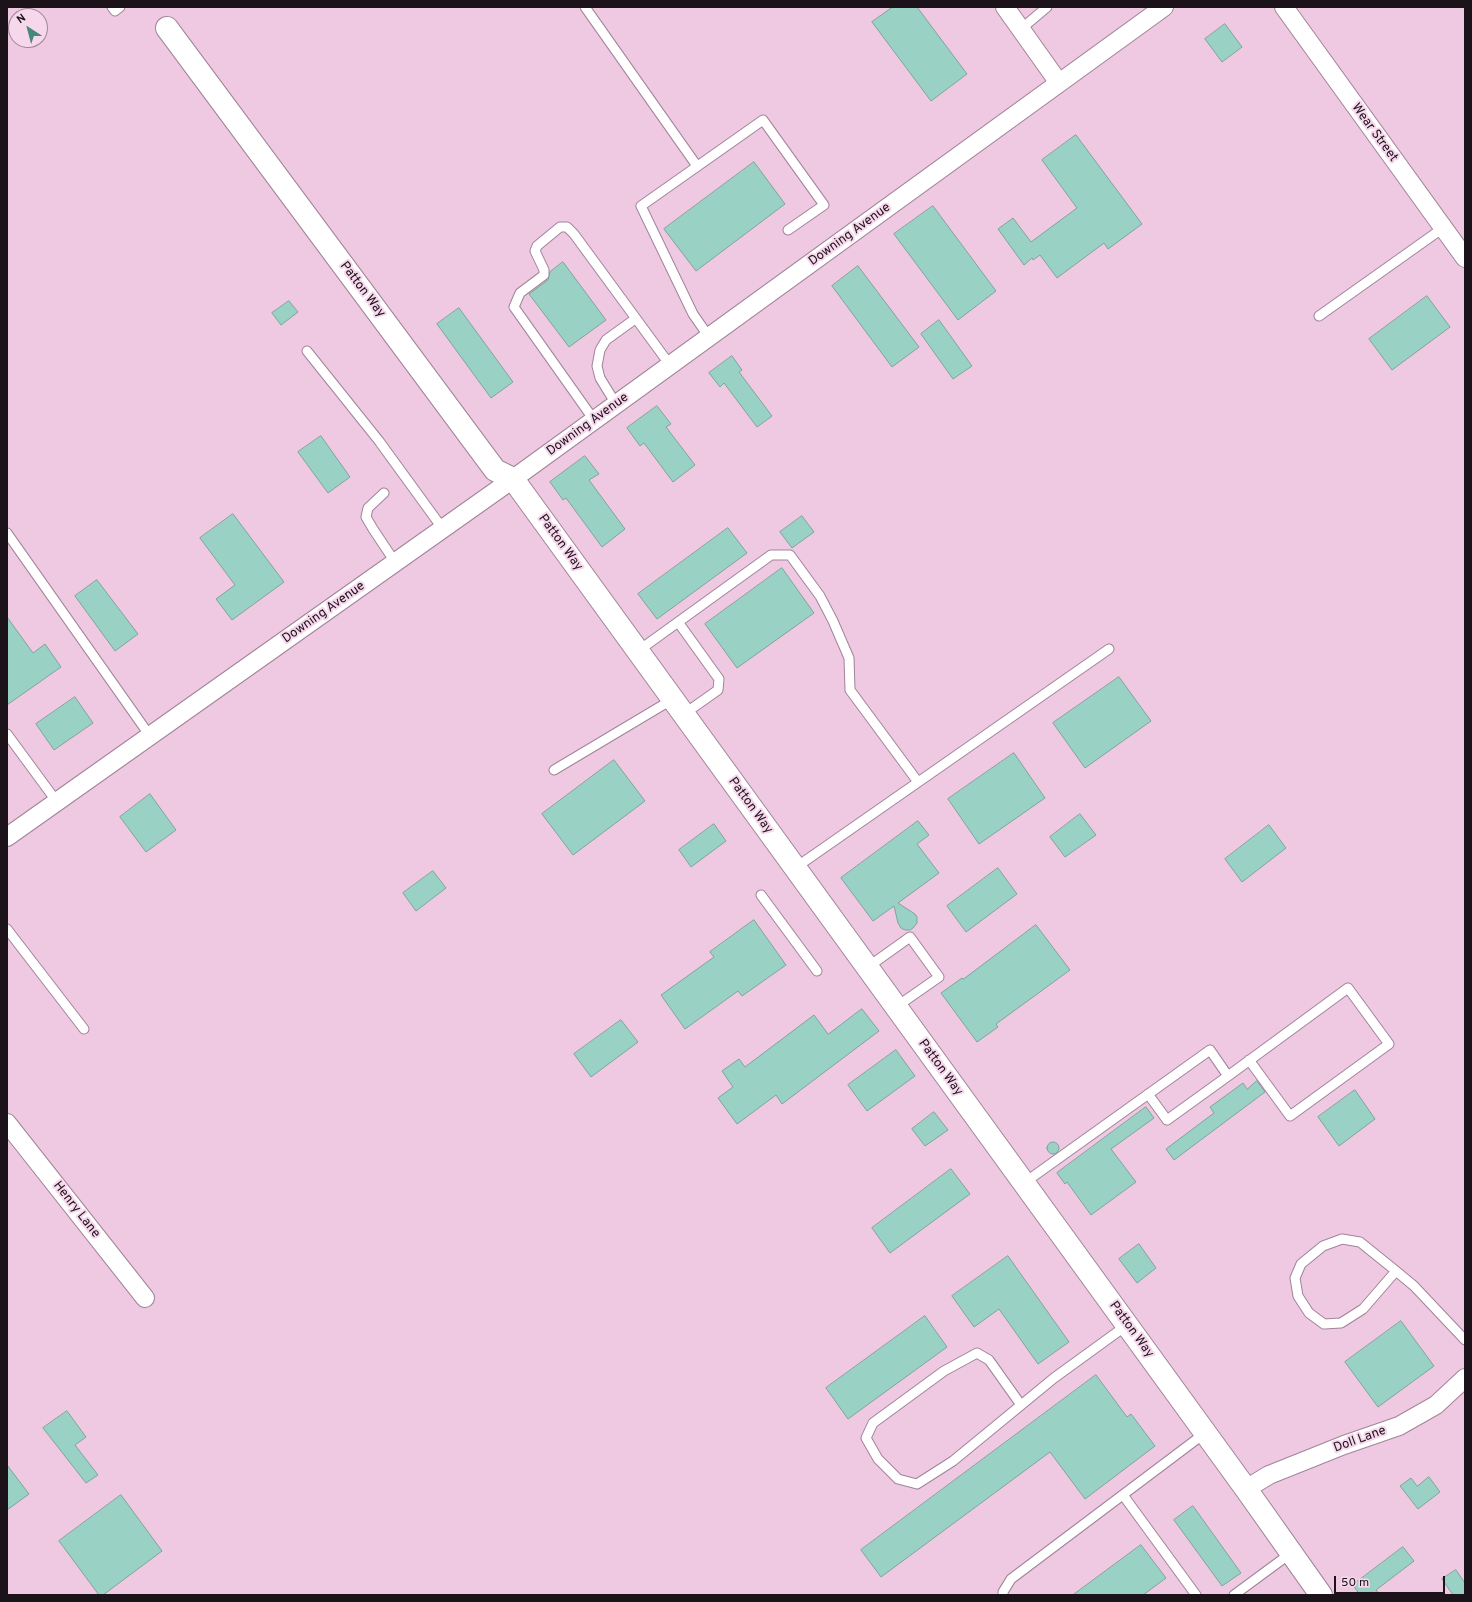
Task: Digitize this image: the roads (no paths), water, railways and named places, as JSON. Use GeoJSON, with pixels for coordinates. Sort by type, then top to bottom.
{"type":"FeatureCollection","features":[{"type":"Feature","properties":{"kind":"street"},"geometry":{"type":"LineString","coordinates":[[1004,7],[1059,83]]}},
{"type":"Feature","properties":{"kind":"street","name":"Downing Avenue"},"geometry":{"type":"LineString","coordinates":[[7,837],[513,479],[1164,7]]}},
{"type":"Feature","properties":{"kind":"street","name":"Wear Street"},"geometry":{"type":"LineString","coordinates":[[1284,7],[1465,258]]}},
{"type":"Feature","properties":{"kind":"street","name":"Patton Way"},"geometry":{"type":"LineString","coordinates":[[167,28],[495,470],[513,479],[1205,1432],[1321,1595]]}},
{"type":"Feature","properties":{"kind":"street","name":"Henry Lane"},"geometry":{"type":"LineString","coordinates":[[7,1123],[145,1298]]}},
{"type":"Feature","properties":{"kind":"street","name":"Doll Lane"},"geometry":{"type":"LineString","coordinates":[[1246,1489],[1269,1475],[1344,1445],[1399,1426],[1436,1405],[1465,1378]]}},
{"type":"Feature","properties":{"kind":"lane"},"geometry":{"type":"LineString","coordinates":[[112,7],[115,11],[120,7]]}},
{"type":"Feature","properties":{"kind":"lane"},"geometry":{"type":"LineString","coordinates":[[585,7],[697,166]]}},
{"type":"Feature","properties":{"kind":"lane"},"geometry":{"type":"LineString","coordinates":[[1021,29],[1047,7]]}},
{"type":"Feature","properties":{"kind":"lane"},"geometry":{"type":"LineString","coordinates":[[709,337],[693,314],[641,206],[763,120],[824,206],[788,230]]}},
{"type":"Feature","properties":{"kind":"lane"},"geometry":{"type":"LineString","coordinates":[[594,420],[514,307],[520,293],[544,275],[544,270],[535,251],[537,246],[560,227],[567,227],[670,365]]}},
{"type":"Feature","properties":{"kind":"lane"},"geometry":{"type":"LineString","coordinates":[[1319,316],[1443,228]]}},
{"type":"Feature","properties":{"kind":"lane"},"geometry":{"type":"LineString","coordinates":[[616,404],[600,378],[596,366],[600,350],[606,340],[635,319]]}},
{"type":"Feature","properties":{"kind":"lane"},"geometry":{"type":"LineString","coordinates":[[307,351],[379,441],[443,529]]}},
{"type":"Feature","properties":{"kind":"lane"},"geometry":{"type":"LineString","coordinates":[[384,493],[368,508],[366,517],[372,529],[395,562]]}},
{"type":"Feature","properties":{"kind":"lane"},"geometry":{"type":"LineString","coordinates":[[7,533],[150,736]]}},
{"type":"Feature","properties":{"kind":"lane"},"geometry":{"type":"LineString","coordinates":[[638,651],[771,555],[790,555],[820,596],[833,621],[849,658],[850,690],[918,782]]}},
{"type":"Feature","properties":{"kind":"lane"},"geometry":{"type":"LineString","coordinates":[[554,770],[679,707],[718,690],[719,679],[678,622]]}},
{"type":"Feature","properties":{"kind":"lane"},"geometry":{"type":"LineString","coordinates":[[795,868],[1108,649]]}},
{"type":"Feature","properties":{"kind":"lane"},"geometry":{"type":"LineString","coordinates":[[7,734],[57,802]]}},
{"type":"Feature","properties":{"kind":"lane"},"geometry":{"type":"LineString","coordinates":[[761,895],[817,971]]}},
{"type":"Feature","properties":{"kind":"lane"},"geometry":{"type":"LineString","coordinates":[[7,929],[84,1029]]}},
{"type":"Feature","properties":{"kind":"lane"},"geometry":{"type":"LineString","coordinates":[[868,967],[910,937],[939,976],[896,1007]]}},
{"type":"Feature","properties":{"kind":"lane"},"geometry":{"type":"LineString","coordinates":[[1148,1094],[1167,1120],[1228,1076],[1249,1060],[1348,988],[1389,1044],[1290,1116],[1249,1060]]}},
{"type":"Feature","properties":{"kind":"lane"},"geometry":{"type":"LineString","coordinates":[[1024,1183],[1210,1050],[1228,1076]]}},
{"type":"Feature","properties":{"kind":"lane"},"geometry":{"type":"LineString","coordinates":[[1396,1272],[1363,1309],[1341,1323],[1324,1324],[1309,1313],[1298,1296],[1295,1278],[1301,1264],[1323,1246],[1342,1239],[1360,1242],[1414,1286],[1465,1340]]}},
{"type":"Feature","properties":{"kind":"lane"},"geometry":{"type":"LineString","coordinates":[[1021,1405],[989,1360],[977,1352],[944,1371],[873,1422],[866,1438],[878,1459],[898,1479],[917,1484],[954,1461],[1054,1378],[1127,1325]]}},
{"type":"Feature","properties":{"kind":"lane"},"geometry":{"type":"LineString","coordinates":[[1003,1595],[1003,1592],[1011,1579],[1205,1432]]}},
{"type":"Feature","properties":{"kind":"lane"},"geometry":{"type":"LineString","coordinates":[[1123,1495],[1196,1595]]}},
{"type":"Feature","properties":{"kind":"lane"},"geometry":{"type":"LineString","coordinates":[[1234,1595],[1291,1553]]}}]}
